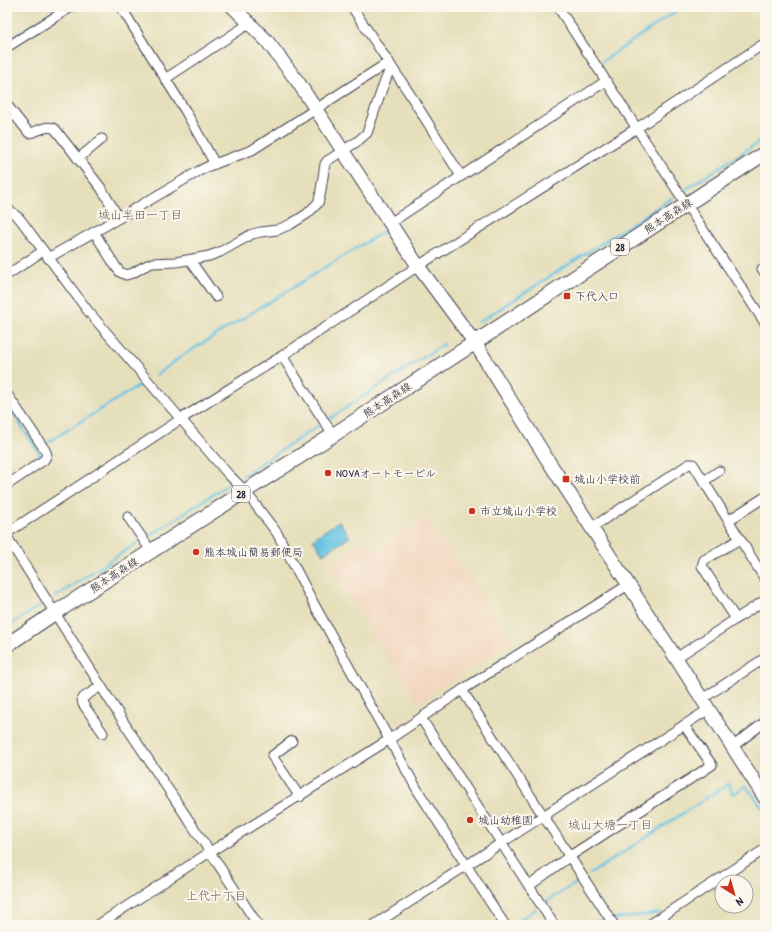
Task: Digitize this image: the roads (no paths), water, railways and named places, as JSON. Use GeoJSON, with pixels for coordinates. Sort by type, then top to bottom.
{"type":"FeatureCollection","features":[{"type":"Feature","properties":{"kind":"main road","name":"熊本高森線"},"geometry":{"type":"LineString","coordinates":[[7,645],[151,551],[333,436],[765,153]]}},
{"type":"Feature","properties":{"kind":"street"},"geometry":{"type":"LineString","coordinates":[[7,47],[71,7]]}},
{"type":"Feature","properties":{"kind":"street"},"geometry":{"type":"LineString","coordinates":[[121,7],[215,164]]}},
{"type":"Feature","properties":{"kind":"street"},"geometry":{"type":"LineString","coordinates":[[233,7],[268,41],[298,82],[418,266],[475,343],[591,528],[706,704],[765,798]]}},
{"type":"Feature","properties":{"kind":"street"},"geometry":{"type":"LineString","coordinates":[[352,7],[461,176]]}},
{"type":"Feature","properties":{"kind":"street"},"geometry":{"type":"LineString","coordinates":[[558,7],[764,321]]}},
{"type":"Feature","properties":{"kind":"street"},"geometry":{"type":"LineString","coordinates":[[165,79],[250,24]]}},
{"type":"Feature","properties":{"kind":"street"},"geometry":{"type":"LineString","coordinates":[[7,533],[181,418],[282,356],[418,266],[637,128],[765,43]]}},
{"type":"Feature","properties":{"kind":"street"},"geometry":{"type":"LineString","coordinates":[[7,275],[45,254],[94,232],[199,171],[252,150],[315,108],[390,64]]}},
{"type":"Feature","properties":{"kind":"street"},"geometry":{"type":"LineString","coordinates":[[94,232],[116,267],[123,274],[126,274],[133,273],[152,263],[170,263],[216,254],[245,237],[256,233],[281,229],[296,222],[314,208],[319,199],[325,164],[327,161],[367,134],[390,64]]}},
{"type":"Feature","properties":{"kind":"street"},"geometry":{"type":"LineString","coordinates":[[390,223],[606,81]]}},
{"type":"Feature","properties":{"kind":"street"},"geometry":{"type":"LineString","coordinates":[[7,106],[28,133],[47,127],[55,129],[101,188],[119,218]]}},
{"type":"Feature","properties":{"kind":"street"},"geometry":{"type":"LineString","coordinates":[[78,159],[102,139]]}},
{"type":"Feature","properties":{"kind":"street"},"geometry":{"type":"LineString","coordinates":[[7,208],[18,216],[88,311],[228,474],[245,491],[277,533],[315,606],[418,791],[505,925]]}},
{"type":"Feature","properties":{"kind":"street"},"geometry":{"type":"LineString","coordinates":[[190,260],[216,297]]}},
{"type":"Feature","properties":{"kind":"street"},"geometry":{"type":"LineString","coordinates":[[282,356],[333,436]]}},
{"type":"Feature","properties":{"kind":"street"},"geometry":{"type":"LineString","coordinates":[[7,394],[47,455],[44,460],[7,485]]}},
{"type":"Feature","properties":{"kind":"street"},"geometry":{"type":"LineString","coordinates":[[591,528],[689,464],[693,464],[765,579]]}},
{"type":"Feature","properties":{"kind":"street"},"geometry":{"type":"LineString","coordinates":[[704,481],[719,471]]}},
{"type":"Feature","properties":{"kind":"street"},"geometry":{"type":"LineString","coordinates":[[729,520],[765,497]]}},
{"type":"Feature","properties":{"kind":"street"},"geometry":{"type":"LineString","coordinates":[[128,517],[151,551]]}},
{"type":"Feature","properties":{"kind":"street"},"geometry":{"type":"LineString","coordinates":[[7,537],[56,612],[128,729],[258,925]]}},
{"type":"Feature","properties":{"kind":"street"},"geometry":{"type":"LineString","coordinates":[[736,619],[702,566],[704,560],[740,539]]}},
{"type":"Feature","properties":{"kind":"street"},"geometry":{"type":"LineString","coordinates":[[98,925],[210,852],[390,739],[462,690],[628,585]]}},
{"type":"Feature","properties":{"kind":"street"},"geometry":{"type":"LineString","coordinates":[[676,658],[765,600]]}},
{"type":"Feature","properties":{"kind":"street"},"geometry":{"type":"LineString","coordinates":[[374,925],[684,725],[706,704],[765,658]]}},
{"type":"Feature","properties":{"kind":"street"},"geometry":{"type":"LineString","coordinates":[[101,686],[84,697],[82,700],[83,704],[103,733]]}},
{"type":"Feature","properties":{"kind":"street"},"geometry":{"type":"LineString","coordinates":[[462,690],[614,925]]}},
{"type":"Feature","properties":{"kind":"street"},"geometry":{"type":"LineString","coordinates":[[421,718],[554,925]]}},
{"type":"Feature","properties":{"kind":"street"},"geometry":{"type":"LineString","coordinates":[[732,747],[765,722]]}},
{"type":"Feature","properties":{"kind":"street"},"geometry":{"type":"LineString","coordinates":[[529,886],[570,856],[712,765],[684,725]]}},
{"type":"Feature","properties":{"kind":"street"},"geometry":{"type":"LineString","coordinates":[[292,741],[272,756],[300,796]]}},
{"type":"Feature","properties":{"kind":"street"},"geometry":{"type":"LineString","coordinates":[[649,925],[765,849]]}},
{"type":"Feature","properties":{"kind":"water"},"geometry":{"type":"Polygon","coordinates":[[[339,521],[350,537],[323,554],[313,539],[339,521]]]}},
{"type":"Feature","properties":{"kind":"waterway"},"geometry":{"type":"LineString","coordinates":[[7,41],[52,13],[55,7]]}},
{"type":"Feature","properties":{"kind":"waterway"},"geometry":{"type":"LineString","coordinates":[[603,61],[682,7]]}},
{"type":"Feature","properties":{"kind":"waterway"},"geometry":{"type":"LineString","coordinates":[[686,189],[765,138]]}},
{"type":"Feature","properties":{"kind":"waterway"},"geometry":{"type":"LineString","coordinates":[[479,322],[672,198]]}},
{"type":"Feature","properties":{"kind":"waterway"},"geometry":{"type":"LineString","coordinates":[[156,375],[182,356],[389,228]]}},
{"type":"Feature","properties":{"kind":"waterway"},"geometry":{"type":"LineString","coordinates":[[330,418],[444,344]]}},
{"type":"Feature","properties":{"kind":"waterway"},"geometry":{"type":"LineString","coordinates":[[48,442],[143,383]]}},
{"type":"Feature","properties":{"kind":"waterway"},"geometry":{"type":"LineString","coordinates":[[7,404],[40,454],[37,458],[7,478]]}},
{"type":"Feature","properties":{"kind":"waterway"},"geometry":{"type":"LineString","coordinates":[[242,476],[318,426]]}},
{"type":"Feature","properties":{"kind":"waterway"},"geometry":{"type":"LineString","coordinates":[[149,536],[229,484]]}},
{"type":"Feature","properties":{"kind":"waterway"},"geometry":{"type":"LineString","coordinates":[[55,597],[137,543]]}},
{"type":"Feature","properties":{"kind":"waterway"},"geometry":{"type":"LineString","coordinates":[[7,627],[43,604]]}},
{"type":"Feature","properties":{"kind":"waterway"},"geometry":{"type":"LineString","coordinates":[[590,874],[728,784],[733,794],[746,786],[765,811]]}},
{"type":"Feature","properties":{"kind":"waterway"},"geometry":{"type":"LineString","coordinates":[[547,901],[578,882]]}},
{"type":"Feature","properties":{"kind":"waterway"},"geometry":{"type":"LineString","coordinates":[[514,924],[536,909]]}},
{"type":"Feature","properties":{"kind":"waterway"},"geometry":{"type":"LineString","coordinates":[[614,919],[660,913]]}},
{"type":"Feature","properties":{"kind":"waterway"},"geometry":{"type":"LineString","coordinates":[[563,925],[609,920]]}},
{"type":"Feature","properties":{"kind":"place","name":"下代入口"},"geometry":{"type":"Point","coordinates":[567,296]}},
{"type":"Feature","properties":{"kind":"place","name":"NOVAオートモービル"},"geometry":{"type":"Point","coordinates":[328,473]}},
{"type":"Feature","properties":{"kind":"place","name":"城山小学校前"},"geometry":{"type":"Point","coordinates":[566,479]}},
{"type":"Feature","properties":{"kind":"place","name":"市立城山小学校"},"geometry":{"type":"Point","coordinates":[472,511]}},
{"type":"Feature","properties":{"kind":"place","name":"熊本城山簡易郵便局"},"geometry":{"type":"Point","coordinates":[196,552]}},
{"type":"Feature","properties":{"kind":"place","name":"城山幼稚園"},"geometry":{"type":"Point","coordinates":[470,820]}},
{"type":"Feature","properties":{"kind":"district","name":"城山半田一丁目"},"geometry":{"type":"Point","coordinates":[140,215]}},
{"type":"Feature","properties":{"kind":"district","name":"城山大塘一丁目"},"geometry":{"type":"Point","coordinates":[610,825]}},
{"type":"Feature","properties":{"kind":"district","name":"上代十丁目"},"geometry":{"type":"Point","coordinates":[216,896]}}]}
